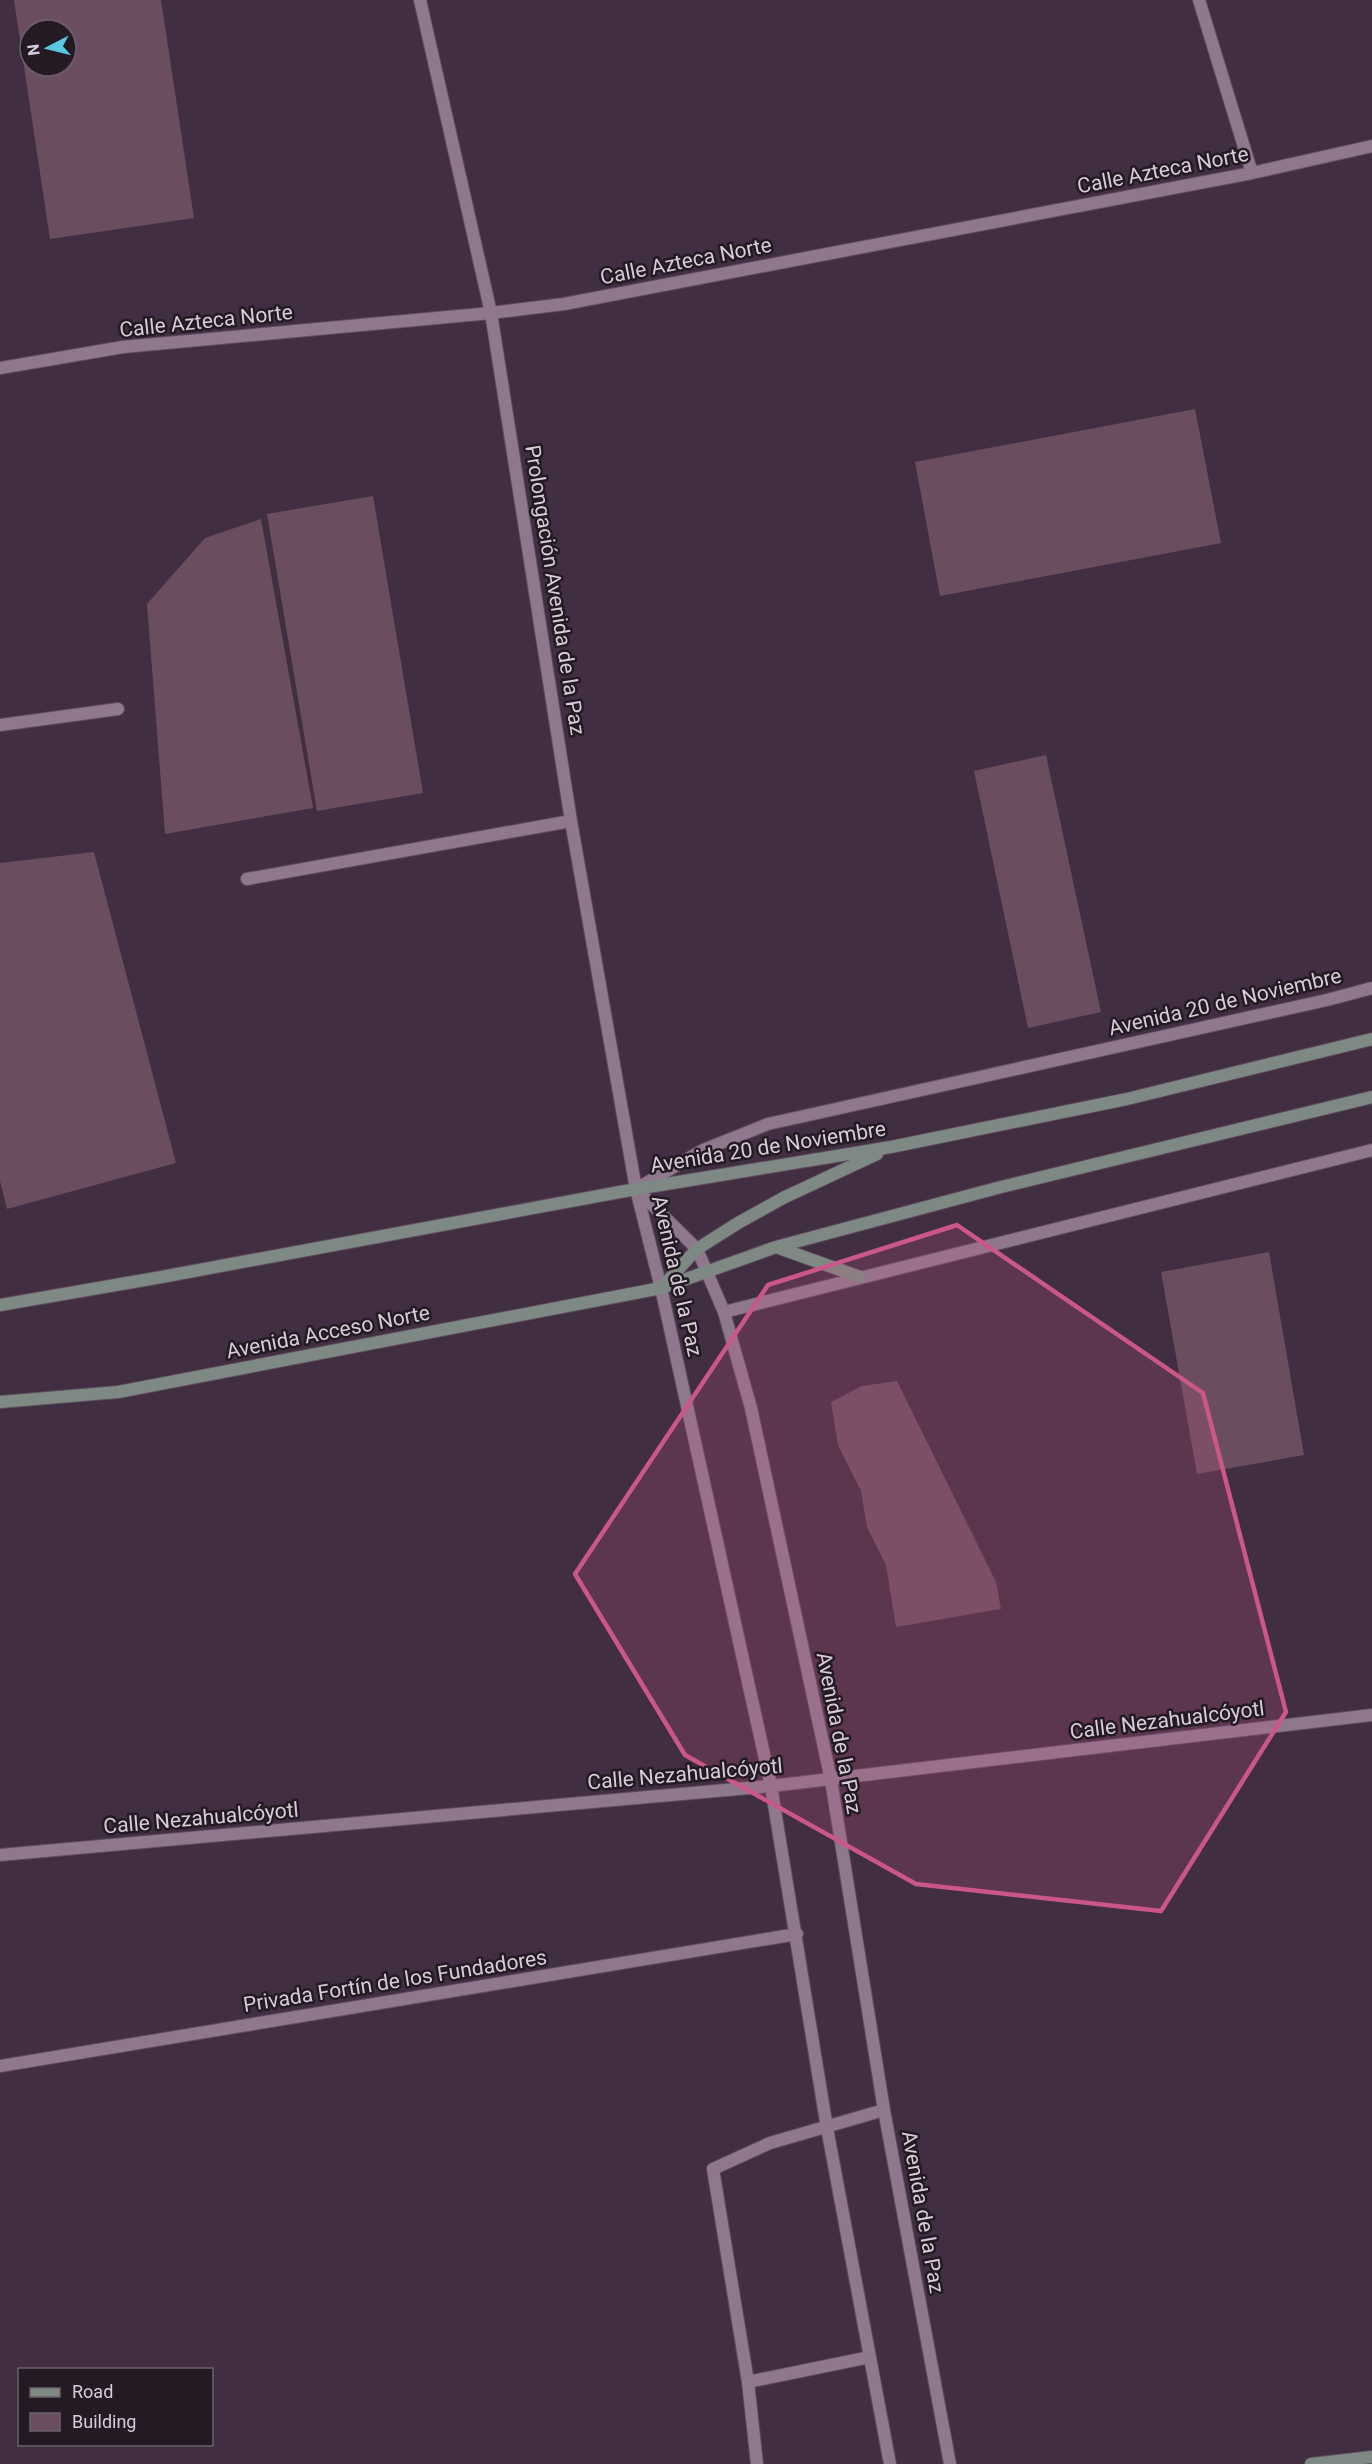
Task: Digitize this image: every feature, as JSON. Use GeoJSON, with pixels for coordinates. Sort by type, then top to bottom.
{"type":"FeatureCollection","features":[{"type":"Feature","properties":{"kind":"main road","name":"Avenida 20 de Noviembre"},"geometry":{"type":"LineString","coordinates":[[636,1189],[891,1148],[1127,1099],[1372,1039]]}},
{"type":"Feature","properties":{"kind":"main road"},"geometry":{"type":"LineString","coordinates":[[661,1288],[776,1247],[1001,1187],[1372,1097]]}},
{"type":"Feature","properties":{"kind":"main road"},"geometry":{"type":"LineString","coordinates":[[661,1288],[696,1249],[783,1198],[891,1148]]}},
{"type":"Feature","properties":{"kind":"main road"},"geometry":{"type":"LineString","coordinates":[[0,1305],[636,1189]]}},
{"type":"Feature","properties":{"kind":"main road"},"geometry":{"type":"LineString","coordinates":[[776,1247],[860,1277]]}},
{"type":"Feature","properties":{"kind":"main road","name":"Avenida Acceso Norte"},"geometry":{"type":"LineString","coordinates":[[0,1402],[118,1392],[661,1288]]}},
{"type":"Feature","properties":{"kind":"main road"},"geometry":{"type":"LineString","coordinates":[[1311,2464],[1372,2457]]}},
{"type":"Feature","properties":{"kind":"street","name":"Prolongación Avenida de la Paz"},"geometry":{"type":"LineString","coordinates":[[420,0],[491,313],[572,821],[636,1189]]}},
{"type":"Feature","properties":{"kind":"street"},"geometry":{"type":"LineString","coordinates":[[1199,0],[1252,173]]}},
{"type":"Feature","properties":{"kind":"street","name":"Calle Azteca Norte"},"geometry":{"type":"LineString","coordinates":[[0,368],[123,347],[491,313],[564,304],[1252,173],[1372,146]]}},
{"type":"Feature","properties":{"kind":"street"},"geometry":{"type":"LineString","coordinates":[[0,725],[118,709]]}},
{"type":"Feature","properties":{"kind":"street"},"geometry":{"type":"LineString","coordinates":[[247,879],[572,821]]}},
{"type":"Feature","properties":{"kind":"street","name":"Avenida 20 de Noviembre"},"geometry":{"type":"LineString","coordinates":[[636,1189],[703,1150],[768,1124],[1316,1003],[1372,988]]}},
{"type":"Feature","properties":{"kind":"street"},"geometry":{"type":"LineString","coordinates":[[724,1312],[1372,1150]]}},
{"type":"Feature","properties":{"kind":"street","name":"Avenida de la Paz"},"geometry":{"type":"LineString","coordinates":[[636,1189],[696,1249],[724,1312],[751,1408],[831,1780],[885,2110],[950,2464]]}},
{"type":"Feature","properties":{"kind":"street","name":"Avenida de la Paz"},"geometry":{"type":"LineString","coordinates":[[636,1189],[661,1288],[771,1786],[827,2128],[890,2464]]}},
{"type":"Feature","properties":{"kind":"street","name":"Calle Nezahualcóyotl"},"geometry":{"type":"LineString","coordinates":[[0,1855],[831,1780],[1372,1715]]}},
{"type":"Feature","properties":{"kind":"street","name":"Privada Fortín de los Fundadores"},"geometry":{"type":"LineString","coordinates":[[0,2066],[797,1934]]}},
{"type":"Feature","properties":{"kind":"street"},"geometry":{"type":"LineString","coordinates":[[757,2464],[748,2382],[713,2169],[770,2143],[885,2110]]}},
{"type":"Feature","properties":{"kind":"street"},"geometry":{"type":"LineString","coordinates":[[748,2382],[870,2357]]}},
{"type":"Feature","properties":{"kind":"highlighted area"},"geometry":{"type":"Polygon","coordinates":[[[957,1225],[1203,1393],[1286,1712],[1161,1911],[916,1884],[685,1755],[575,1574],[768,1285],[957,1225]]]}},
{"type":"Feature","properties":{"kind":"building"},"geometry":{"type":"Polygon","coordinates":[[[14,0],[161,0],[194,218],[50,239],[26,78],[78,78],[78,18],[18,18],[18,27],[14,0]]]}},
{"type":"Feature","properties":{"kind":"building"},"geometry":{"type":"Polygon","coordinates":[[[1195,409],[1221,543],[940,596],[915,462],[1195,409]]]}},
{"type":"Feature","properties":{"kind":"building"},"geometry":{"type":"Polygon","coordinates":[[[373,496],[423,793],[317,811],[267,514],[373,496]]]}},
{"type":"Feature","properties":{"kind":"building"},"geometry":{"type":"Polygon","coordinates":[[[261,519],[313,808],[165,834],[147,604],[205,538],[261,519]]]}},
{"type":"Feature","properties":{"kind":"building"},"geometry":{"type":"Polygon","coordinates":[[[1046,755],[1101,1012],[1028,1028],[974,771],[1046,755]]]}},
{"type":"Feature","properties":{"kind":"building"},"geometry":{"type":"Polygon","coordinates":[[[94,852],[176,1163],[7,1209],[0,1181],[0,863],[94,852]]]}},
{"type":"Feature","properties":{"kind":"building"},"geometry":{"type":"Polygon","coordinates":[[[1269,1252],[1304,1455],[1197,1474],[1161,1272],[1269,1252]]]}},
{"type":"Feature","properties":{"kind":"building"},"geometry":{"type":"Polygon","coordinates":[[[897,1381],[996,1582],[1001,1609],[896,1627],[886,1565],[867,1527],[861,1491],[838,1445],[831,1402],[862,1386],[897,1381]]]}}]}
